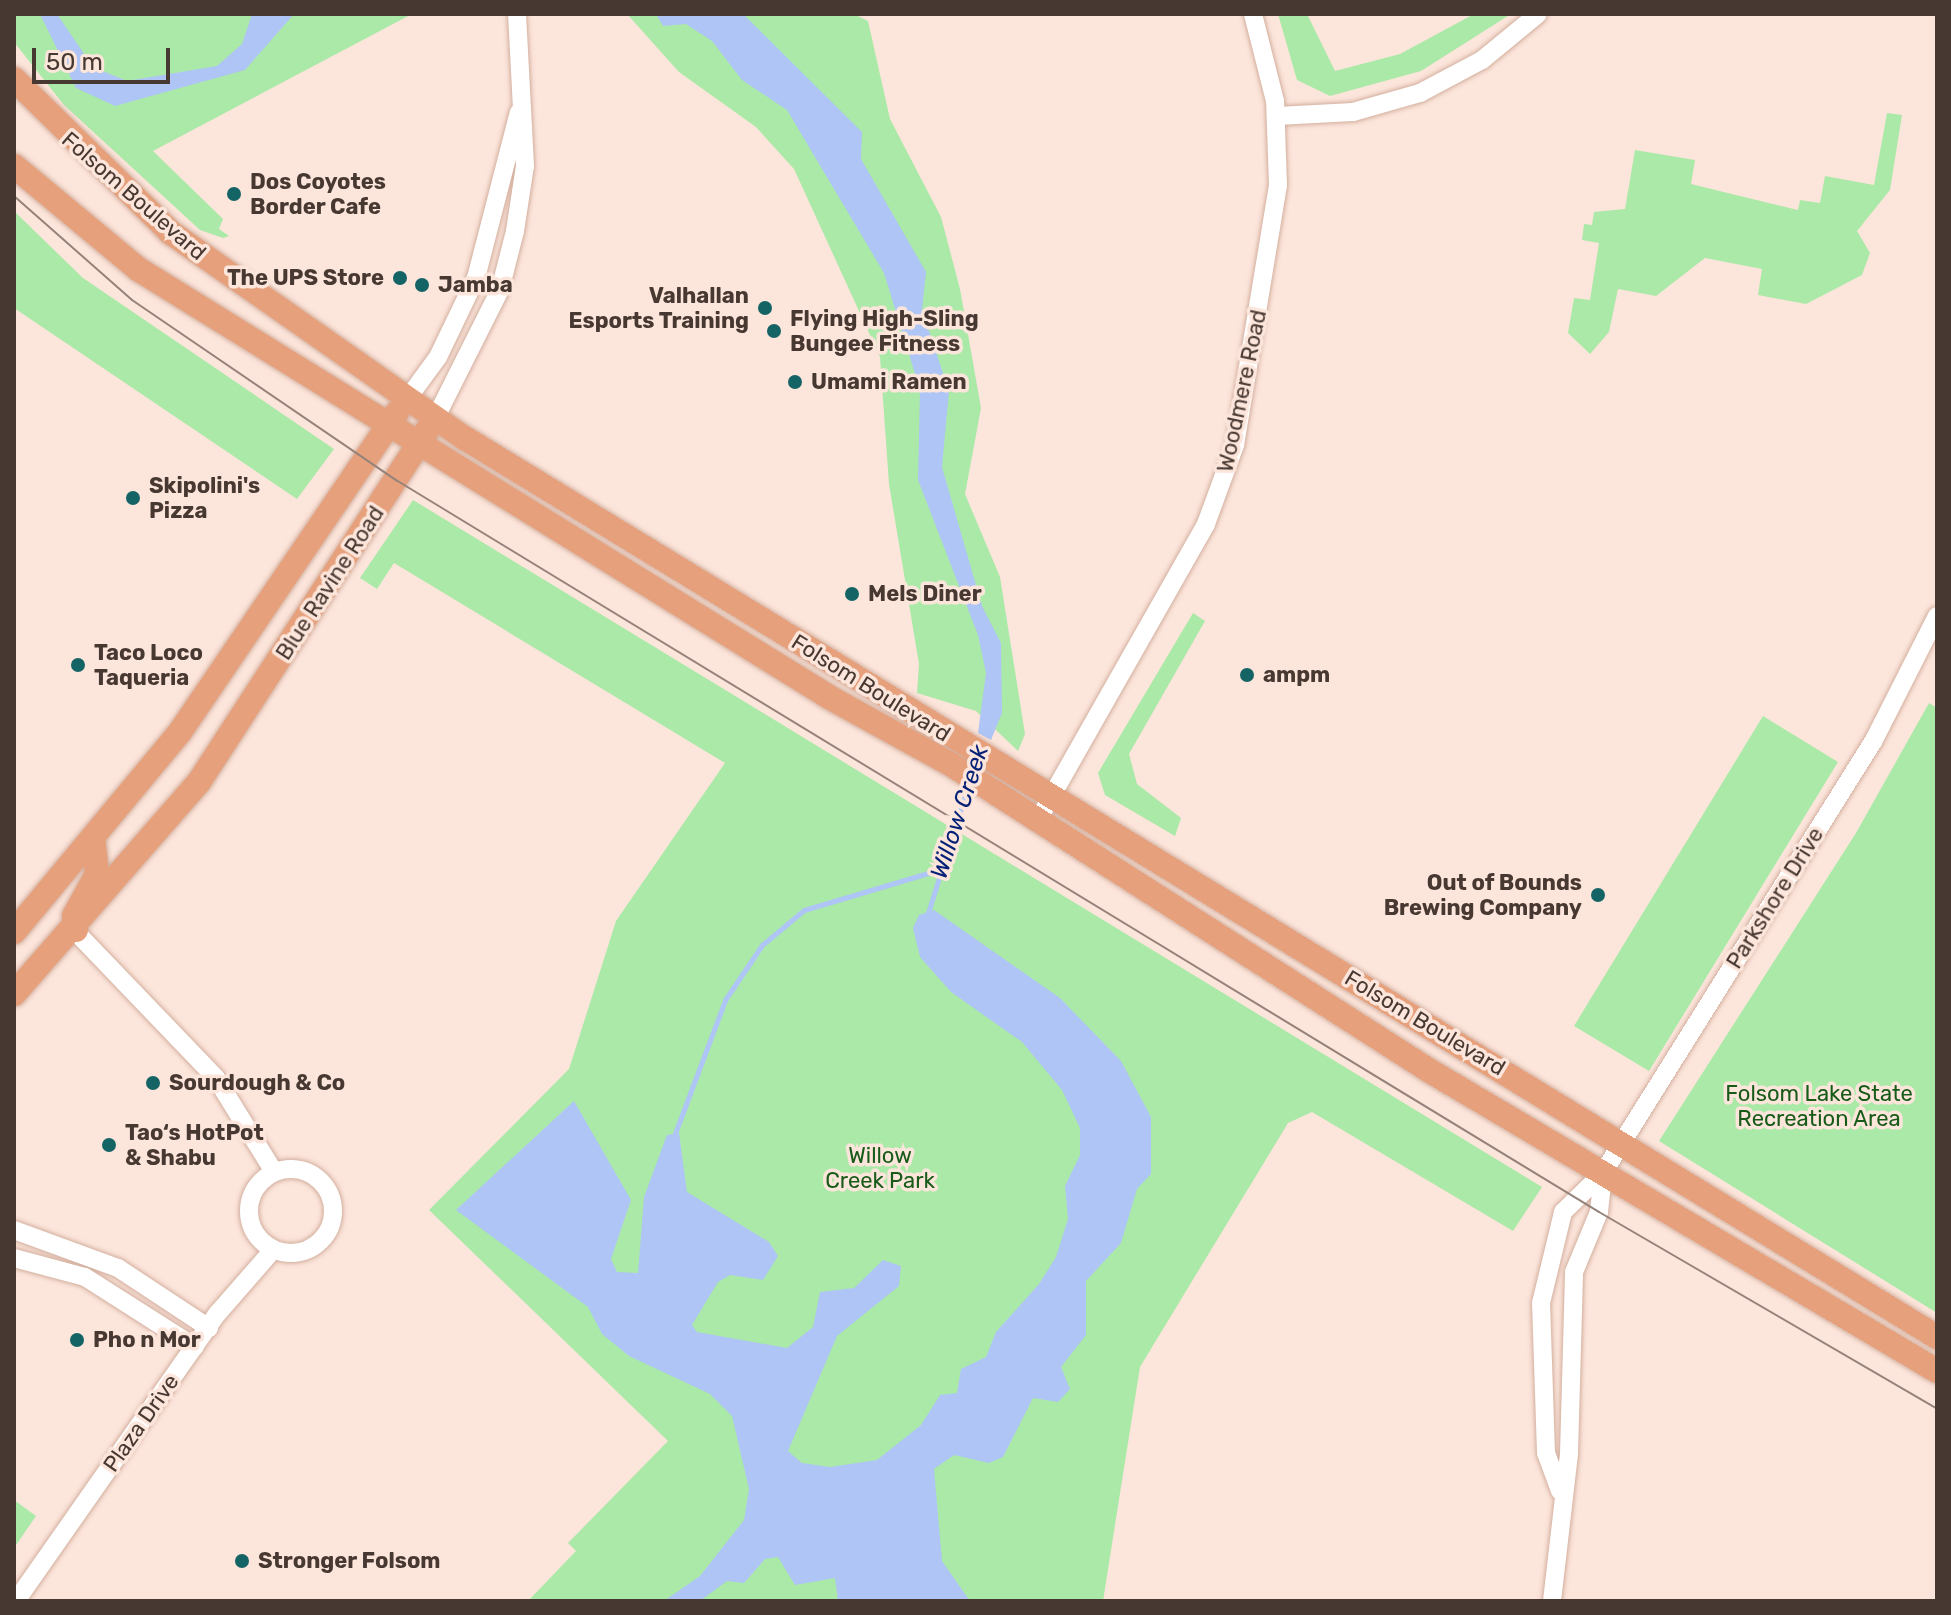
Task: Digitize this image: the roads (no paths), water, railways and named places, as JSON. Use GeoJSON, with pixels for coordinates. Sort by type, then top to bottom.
{"type":"FeatureCollection","features":[{"type":"Feature","properties":{"kind":"main road","name":"Folsom Boulevard"},"geometry":{"type":"LineString","coordinates":[[14,79],[170,232],[435,419],[956,754],[1010,801],[1038,820],[1603,1173],[1937,1371]]}},
{"type":"Feature","properties":{"kind":"main road","name":"Folsom Boulevard"},"geometry":{"type":"LineString","coordinates":[[14,166],[138,269],[829,697],[1015,777],[1937,1337]]}},
{"type":"Feature","properties":{"kind":"main road","name":"Blue Ravine Road"},"geometry":{"type":"LineString","coordinates":[[14,932],[94,843],[180,732],[408,398]]}},
{"type":"Feature","properties":{"kind":"main road","name":"Blue Ravine Road"},"geometry":{"type":"LineString","coordinates":[[14,994],[76,932],[199,782],[435,419]]}},
{"type":"Feature","properties":{"kind":"main road"},"geometry":{"type":"LineString","coordinates":[[76,932],[74,916],[97,874],[94,843]]}},
{"type":"Feature","properties":{"kind":"street","name":"Blue Ravine Road"},"geometry":{"type":"LineString","coordinates":[[435,419],[500,290],[523,192],[517,14]]}},
{"type":"Feature","properties":{"kind":"street","name":"Woodmere Road"},"geometry":{"type":"LineString","coordinates":[[1038,820],[1185,565],[1224,481],[1274,228],[1277,116],[1253,14]]}},
{"type":"Feature","properties":{"kind":"street"},"geometry":{"type":"LineString","coordinates":[[1277,116],[1353,112],[1420,93],[1482,60],[1538,14]]}},
{"type":"Feature","properties":{"kind":"street","name":"Blue Ravine Road"},"geometry":{"type":"LineString","coordinates":[[408,398],[438,357],[476,278],[519,112]]}},
{"type":"Feature","properties":{"kind":"street","name":"Parkshore Drive"},"geometry":{"type":"LineString","coordinates":[[1560,1491],[1546,1453],[1541,1303],[1563,1212],[1603,1173],[1621,1145],[1888,717],[1937,616]]}},
{"type":"Feature","properties":{"kind":"street"},"geometry":{"type":"LineString","coordinates":[[76,932],[216,1078],[274,1172]]}},
{"type":"Feature","properties":{"kind":"street"},"geometry":{"type":"LineString","coordinates":[[274,1172],[315,1176],[333,1212],[313,1247],[273,1250],[249,1218],[254,1190],[274,1172]]}},
{"type":"Feature","properties":{"kind":"street","name":"Parkshore Drive"},"geometry":{"type":"LineString","coordinates":[[1557,1600],[1560,1491],[1569,1454],[1574,1272],[1599,1212],[1603,1173]]}},
{"type":"Feature","properties":{"kind":"street"},"geometry":{"type":"LineString","coordinates":[[14,1230],[118,1268],[209,1328]]}},
{"type":"Feature","properties":{"kind":"street","name":"Plaza Drive"},"geometry":{"type":"LineString","coordinates":[[16,1601],[195,1347],[273,1250]]}},
{"type":"Feature","properties":{"kind":"street"},"geometry":{"type":"LineString","coordinates":[[14,1258],[85,1277],[195,1347]]}},
{"type":"Feature","properties":{"kind":"water"},"geometry":{"type":"Polygon","coordinates":[[[40,14],[57,14],[93,67],[127,81],[217,66],[242,44],[252,14],[294,14],[245,70],[115,106],[76,88],[40,14]]]}},
{"type":"Feature","properties":{"kind":"water"},"geometry":{"type":"Polygon","coordinates":[[[656,14],[743,14],[862,132],[861,159],[926,272],[922,310],[949,391],[942,467],[982,606],[1001,643],[1002,713],[991,740],[978,733],[986,673],[978,635],[918,480],[920,390],[884,273],[787,110],[742,80],[712,41],[686,24],[663,26],[656,14]]]}},
{"type":"Feature","properties":{"kind":"water"},"geometry":{"type":"Polygon","coordinates":[[[934,910],[1060,998],[1121,1061],[1151,1117],[1151,1174],[1137,1189],[1121,1243],[1086,1281],[1086,1335],[1061,1367],[1070,1389],[1058,1402],[1033,1398],[1003,1457],[989,1463],[954,1455],[934,1469],[942,1561],[970,1601],[838,1601],[835,1578],[795,1585],[778,1557],[765,1559],[744,1583],[727,1581],[700,1601],[664,1601],[700,1576],[744,1520],[749,1489],[732,1416],[710,1394],[629,1356],[602,1334],[588,1307],[456,1210],[574,1101],[631,1200],[611,1259],[617,1272],[638,1273],[644,1197],[667,1135],[679,1133],[687,1192],[769,1242],[778,1256],[763,1280],[730,1275],[718,1282],[692,1325],[697,1332],[787,1348],[813,1327],[820,1292],[854,1288],[883,1260],[901,1266],[899,1286],[837,1336],[788,1451],[802,1463],[830,1467],[877,1460],[921,1425],[940,1395],[957,1393],[961,1369],[986,1357],[996,1332],[1039,1284],[1056,1257],[1068,1219],[1065,1186],[1080,1155],[1080,1128],[1062,1090],[1022,1042],[951,992],[920,957],[913,928],[919,915],[934,910]]]}},
{"type":"Feature","properties":{"kind":"waterway","name":"Willow Creek"},"geometry":{"type":"LineString","coordinates":[[927,916],[969,782]]}},
{"type":"Feature","properties":{"kind":"waterway"},"geometry":{"type":"LineString","coordinates":[[674,1136],[725,1000],[762,945],[804,910],[938,870]]}},
{"type":"Feature","properties":{"kind":"tram line"},"geometry":{"type":"LineString","coordinates":[[14,196],[132,300],[396,480],[1599,1212],[1937,1409]]}},
{"type":"Feature","properties":{"kind":"place","name":"Dos Coyotes Border Cafe"},"geometry":{"type":"Point","coordinates":[234,194]}},
{"type":"Feature","properties":{"kind":"place","name":"The UPS Store"},"geometry":{"type":"Point","coordinates":[400,278]}},
{"type":"Feature","properties":{"kind":"place","name":"Jamba"},"geometry":{"type":"Point","coordinates":[422,285]}},
{"type":"Feature","properties":{"kind":"place","name":"Valhallan Esports Training"},"geometry":{"type":"Point","coordinates":[765,308]}},
{"type":"Feature","properties":{"kind":"place","name":"Flying High-Sling Bungee Fitness"},"geometry":{"type":"Point","coordinates":[774,331]}},
{"type":"Feature","properties":{"kind":"place","name":"Umami Ramen"},"geometry":{"type":"Point","coordinates":[795,382]}},
{"type":"Feature","properties":{"kind":"place","name":"Skipolini's Pizza"},"geometry":{"type":"Point","coordinates":[133,498]}},
{"type":"Feature","properties":{"kind":"place","name":"Mels Diner"},"geometry":{"type":"Point","coordinates":[852,594]}},
{"type":"Feature","properties":{"kind":"place","name":"Taco Loco Taqueria"},"geometry":{"type":"Point","coordinates":[78,665]}},
{"type":"Feature","properties":{"kind":"place","name":"ampm"},"geometry":{"type":"Point","coordinates":[1247,675]}},
{"type":"Feature","properties":{"kind":"place","name":"Out of Bounds Brewing Company"},"geometry":{"type":"Point","coordinates":[1598,895]}},
{"type":"Feature","properties":{"kind":"place","name":"Sourdough & Co"},"geometry":{"type":"Point","coordinates":[153,1083]}},
{"type":"Feature","properties":{"kind":"place","name":"Tao‘s HotPot & Shabu"},"geometry":{"type":"Point","coordinates":[109,1145]}},
{"type":"Feature","properties":{"kind":"place","name":"Pho n Mor"},"geometry":{"type":"Point","coordinates":[77,1340]}},
{"type":"Feature","properties":{"kind":"place","name":"Stronger Folsom"},"geometry":{"type":"Point","coordinates":[242,1561]}},
{"type":"Feature","properties":{"kind":"park label","name":"Folsom Lake State Recreation Area"},"geometry":{"type":"Point","coordinates":[1819,1106]}},
{"type":"Feature","properties":{"kind":"park label","name":"Willow Creek Park"},"geometry":{"type":"Point","coordinates":[880,1168]}}]}
